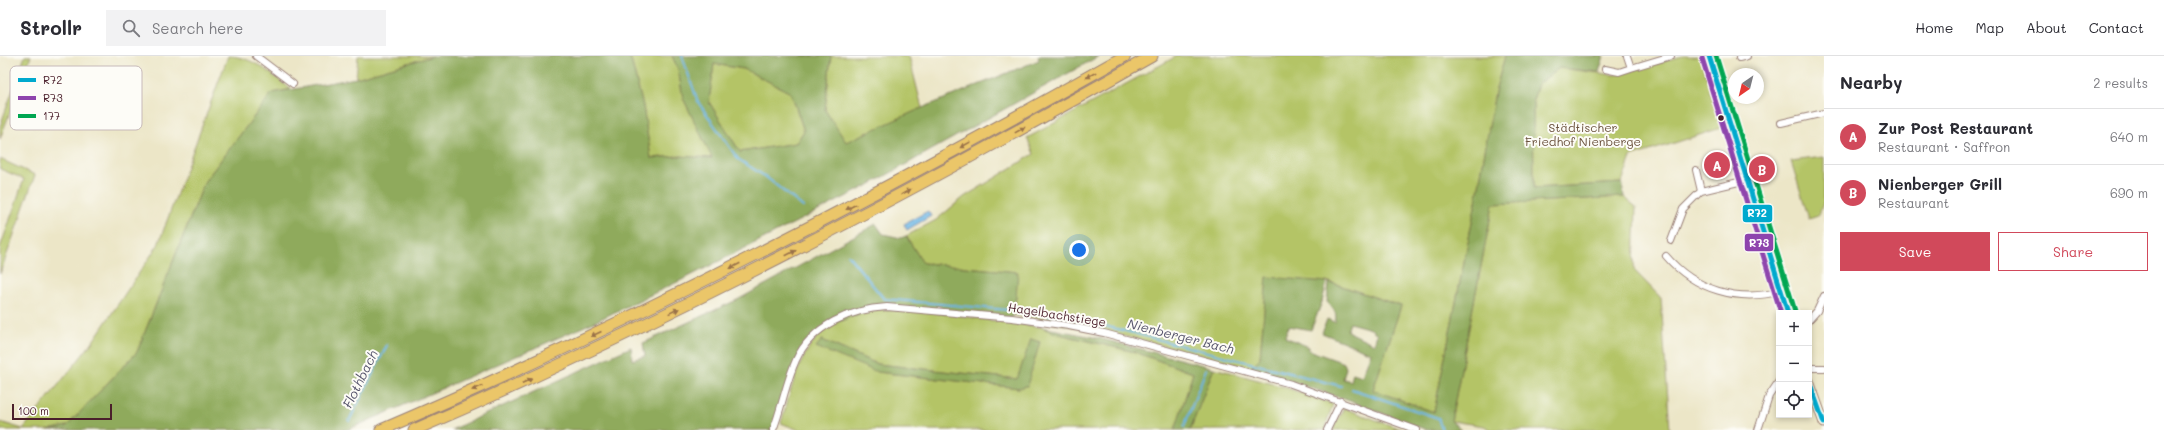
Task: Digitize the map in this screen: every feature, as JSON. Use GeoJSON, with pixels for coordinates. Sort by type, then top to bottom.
{"type":"FeatureCollection","features":[{"type":"Feature","properties":{"kind":"highway"},"geometry":{"type":"LineString","coordinates":[[381,430],[514,372],[635,316],[848,209],[1125,56]]}},
{"type":"Feature","properties":{"kind":"highway"},"geometry":{"type":"LineString","coordinates":[[414,430],[635,330],[748,274],[891,200],[1152,56]]}},
{"type":"Feature","properties":{"kind":"main road"},"geometry":{"type":"LineString","coordinates":[[1709,56],[1787,310]]}},
{"type":"Feature","properties":{"kind":"main road"},"geometry":{"type":"LineString","coordinates":[[1810,382],[1824,423]]}},
{"type":"Feature","properties":{"kind":"street"},"geometry":{"type":"LineString","coordinates":[[256,56],[293,84]]}},
{"type":"Feature","properties":{"kind":"street"},"geometry":{"type":"LineString","coordinates":[[1627,56],[1630,68]]}},
{"type":"Feature","properties":{"kind":"street"},"geometry":{"type":"LineString","coordinates":[[1605,69],[1619,72],[1671,56]]}},
{"type":"Feature","properties":{"kind":"street"},"geometry":{"type":"LineString","coordinates":[[1739,58],[1747,56]]}},
{"type":"Feature","properties":{"kind":"street"},"geometry":{"type":"LineString","coordinates":[[1781,123],[1824,113]]}},
{"type":"Feature","properties":{"kind":"street"},"geometry":{"type":"LineString","coordinates":[[1696,170],[1701,190]]}},
{"type":"Feature","properties":{"kind":"street"},"geometry":{"type":"LineString","coordinates":[[1671,241],[1683,210],[1701,190],[1747,180]]}},
{"type":"Feature","properties":{"kind":"street"},"geometry":{"type":"LineString","coordinates":[[1666,256],[1687,277],[1717,292],[1745,297],[1781,291]]}},
{"type":"Feature","properties":{"kind":"street"},"geometry":{"type":"LineString","coordinates":[[1812,317],[1817,312],[1824,298]]}},
{"type":"Feature","properties":{"kind":"street","name":"Hagelbachstiege"},"geometry":{"type":"LineString","coordinates":[[773,430],[793,367],[807,342],[820,330],[836,320],[859,311],[875,308],[997,317],[1069,326],[1230,366],[1341,401],[1417,430]]}},
{"type":"Feature","properties":{"kind":"street"},"geometry":{"type":"LineString","coordinates":[[1812,368],[1824,368]]}},
{"type":"Feature","properties":{"kind":"street"},"geometry":{"type":"LineString","coordinates":[[1758,430],[1769,396],[1776,386]]}},
{"type":"Feature","properties":{"kind":"street"},"geometry":{"type":"LineString","coordinates":[[1328,430],[1341,401]]}},
{"type":"Feature","properties":{"kind":"green space"},"geometry":{"type":"Polygon","coordinates":[[[25,56],[31,56],[27,66],[21,66],[25,56]]]}},
{"type":"Feature","properties":{"kind":"green space"},"geometry":{"type":"Polygon","coordinates":[[[228,56],[246,59],[262,67],[291,89],[272,93],[205,181],[137,352],[67,426],[49,430],[0,430],[0,422],[23,429],[91,344],[158,245],[228,56]]]}},
{"type":"Feature","properties":{"kind":"green space"},"geometry":{"type":"Polygon","coordinates":[[[358,56],[433,56],[356,78],[358,56]]]}},
{"type":"Feature","properties":{"kind":"green space"},"geometry":{"type":"Polygon","coordinates":[[[433,56],[630,56],[643,106],[651,158],[678,156],[712,158],[683,98],[678,69],[672,56],[831,56],[825,110],[846,142],[922,108],[1039,60],[1038,56],[1099,56],[871,184],[688,277],[592,323],[347,430],[49,430],[67,426],[137,352],[205,181],[272,93],[356,78],[433,56]],[[714,64],[709,102],[740,152],[796,143],[804,131],[791,93],[744,69],[714,64]]]}},
{"type":"Feature","properties":{"kind":"green space"},"geometry":{"type":"Polygon","coordinates":[[[630,56],[672,56],[678,69],[683,98],[713,158],[678,156],[651,158],[643,106],[630,56]]]}},
{"type":"Feature","properties":{"kind":"green space"},"geometry":{"type":"Polygon","coordinates":[[[831,56],[909,56],[922,108],[846,143],[825,110],[831,56]]]}},
{"type":"Feature","properties":{"kind":"green space"},"geometry":{"type":"Polygon","coordinates":[[[1177,56],[1505,56],[1495,92],[1478,192],[1434,412],[1373,390],[1401,306],[1330,282],[1267,278],[1260,358],[1250,368],[1132,338],[1013,315],[1016,297],[1017,272],[923,263],[906,236],[936,220],[964,197],[1034,154],[1027,138],[1177,56]]]}},
{"type":"Feature","properties":{"kind":"green space"},"geometry":{"type":"Polygon","coordinates":[[[1505,56],[1604,56],[1599,72],[1559,68],[1538,84],[1533,100],[1534,188],[1622,183],[1624,197],[1493,204],[1451,421],[1462,430],[1427,430],[1347,400],[1250,368],[1260,358],[1267,277],[1327,282],[1322,302],[1311,330],[1288,326],[1285,337],[1309,347],[1308,350],[1344,363],[1346,368],[1343,379],[1351,381],[1353,373],[1362,376],[1371,353],[1322,333],[1327,319],[1335,322],[1336,319],[1334,311],[1327,302],[1329,282],[1401,306],[1373,390],[1434,412],[1478,192],[1495,92],[1505,56]],[[1350,323],[1347,331],[1374,344],[1377,334],[1371,329],[1350,323]]]}},
{"type":"Feature","properties":{"kind":"green space","name":"Städtischer Friedhof Nienberge"},"geometry":{"type":"Polygon","coordinates":[[[1682,56],[1701,56],[1710,89],[1709,91],[1711,93],[1721,128],[1631,157],[1622,183],[1534,188],[1533,100],[1538,84],[1559,68],[1615,75],[1682,56]]]}},
{"type":"Feature","properties":{"kind":"green space"},"geometry":{"type":"Polygon","coordinates":[[[714,64],[744,69],[791,93],[804,131],[796,143],[740,152],[709,102],[714,64]]]}},
{"type":"Feature","properties":{"kind":"green space"},"geometry":{"type":"Polygon","coordinates":[[[10,98],[10,112],[0,139],[0,126],[10,98]]]}},
{"type":"Feature","properties":{"kind":"green space"},"geometry":{"type":"Polygon","coordinates":[[[1824,157],[1824,201],[1818,216],[1809,219],[1791,161],[1824,157]]]}},
{"type":"Feature","properties":{"kind":"green space"},"geometry":{"type":"Polygon","coordinates":[[[0,159],[35,175],[0,274],[0,248],[24,179],[0,169],[0,159]]]}},
{"type":"Feature","properties":{"kind":"green space"},"geometry":{"type":"Polygon","coordinates":[[[1624,197],[1636,207],[1634,270],[1661,298],[1670,430],[1492,430],[1484,426],[1451,421],[1493,204],[1624,197]]]}},
{"type":"Feature","properties":{"kind":"green space"},"geometry":{"type":"Polygon","coordinates":[[[876,224],[883,234],[901,238],[906,236],[923,263],[1018,272],[1016,297],[1012,318],[875,308],[825,327],[800,352],[773,430],[451,430],[631,347],[632,360],[645,356],[643,343],[739,299],[876,224]]]}},
{"type":"Feature","properties":{"kind":"green space"},"geometry":{"type":"Polygon","coordinates":[[[878,309],[931,312],[1041,327],[1055,333],[1135,352],[1193,373],[1175,430],[799,430],[781,423],[795,378],[808,350],[817,338],[828,327],[842,319],[878,309]],[[822,340],[877,372],[1019,388],[1031,340],[1018,379],[877,364],[822,340]]]}},
{"type":"Feature","properties":{"kind":"green space"},"geometry":{"type":"Polygon","coordinates":[[[1041,327],[1098,338],[1214,368],[1190,430],[1175,430],[1193,373],[1135,352],[1055,333],[1041,327]]]}},
{"type":"Feature","properties":{"kind":"green space"},"geometry":{"type":"Polygon","coordinates":[[[1031,339],[1040,342],[1027,386],[1019,388],[877,372],[816,347],[822,340],[877,364],[1017,379],[1031,339]]]}},
{"type":"Feature","properties":{"kind":"green space"},"geometry":{"type":"Polygon","coordinates":[[[1214,368],[1284,387],[1333,404],[1324,430],[1190,430],[1214,368]]]}},
{"type":"Feature","properties":{"kind":"green space"},"geometry":{"type":"Polygon","coordinates":[[[1344,408],[1403,430],[1332,430],[1344,408]]]}},
{"type":"Feature","properties":{"kind":"water"},"geometry":{"type":"Polygon","coordinates":[[[928,211],[931,216],[907,230],[904,224],[928,211]]]}},
{"type":"Feature","properties":{"kind":"waterway","name":"Nienberger Bach"},"geometry":{"type":"LineString","coordinates":[[682,56],[698,102],[738,159],[766,177],[803,207]]}},
{"type":"Feature","properties":{"kind":"waterway","name":"Nienberger Bach"},"geometry":{"type":"LineString","coordinates":[[848,255],[884,299],[1008,310]]}},
{"type":"Feature","properties":{"kind":"waterway","name":"Nienberger Bach"},"geometry":{"type":"LineString","coordinates":[[1015,311],[1071,319],[1109,327],[1341,386]]}},
{"type":"Feature","properties":{"kind":"waterway","name":"Flothbach"},"geometry":{"type":"LineString","coordinates":[[349,421],[387,345]]}},
{"type":"Feature","properties":{"kind":"waterway"},"geometry":{"type":"LineString","coordinates":[[1184,427],[1206,369]]}},
{"type":"Feature","properties":{"kind":"waterway","name":"Nienberger Bach"},"geometry":{"type":"LineString","coordinates":[[1352,389],[1438,418],[1442,430]]}},
{"type":"Feature","properties":{"kind":"transit line","name":"R72"},"geometry":{"type":"LineString","coordinates":[[1709,56],[1787,310]]}},
{"type":"Feature","properties":{"kind":"transit line","name":"177"},"geometry":{"type":"LineString","coordinates":[[1716,56],[1795,310]]}},
{"type":"Feature","properties":{"kind":"transit line","name":"R73"},"geometry":{"type":"LineString","coordinates":[[1702,58],[1780,310]]}},
{"type":"Feature","properties":{"kind":"transit line","name":"R72"},"geometry":{"type":"LineString","coordinates":[[1809,382],[1824,423]]}},
{"type":"Feature","properties":{"kind":"place","name":"Zur Post Restaurant"},"geometry":{"type":"Point","coordinates":[1717,165]}},
{"type":"Feature","properties":{"kind":"place","name":"Nienberger Grill"},"geometry":{"type":"Point","coordinates":[1762,169]}}]}
